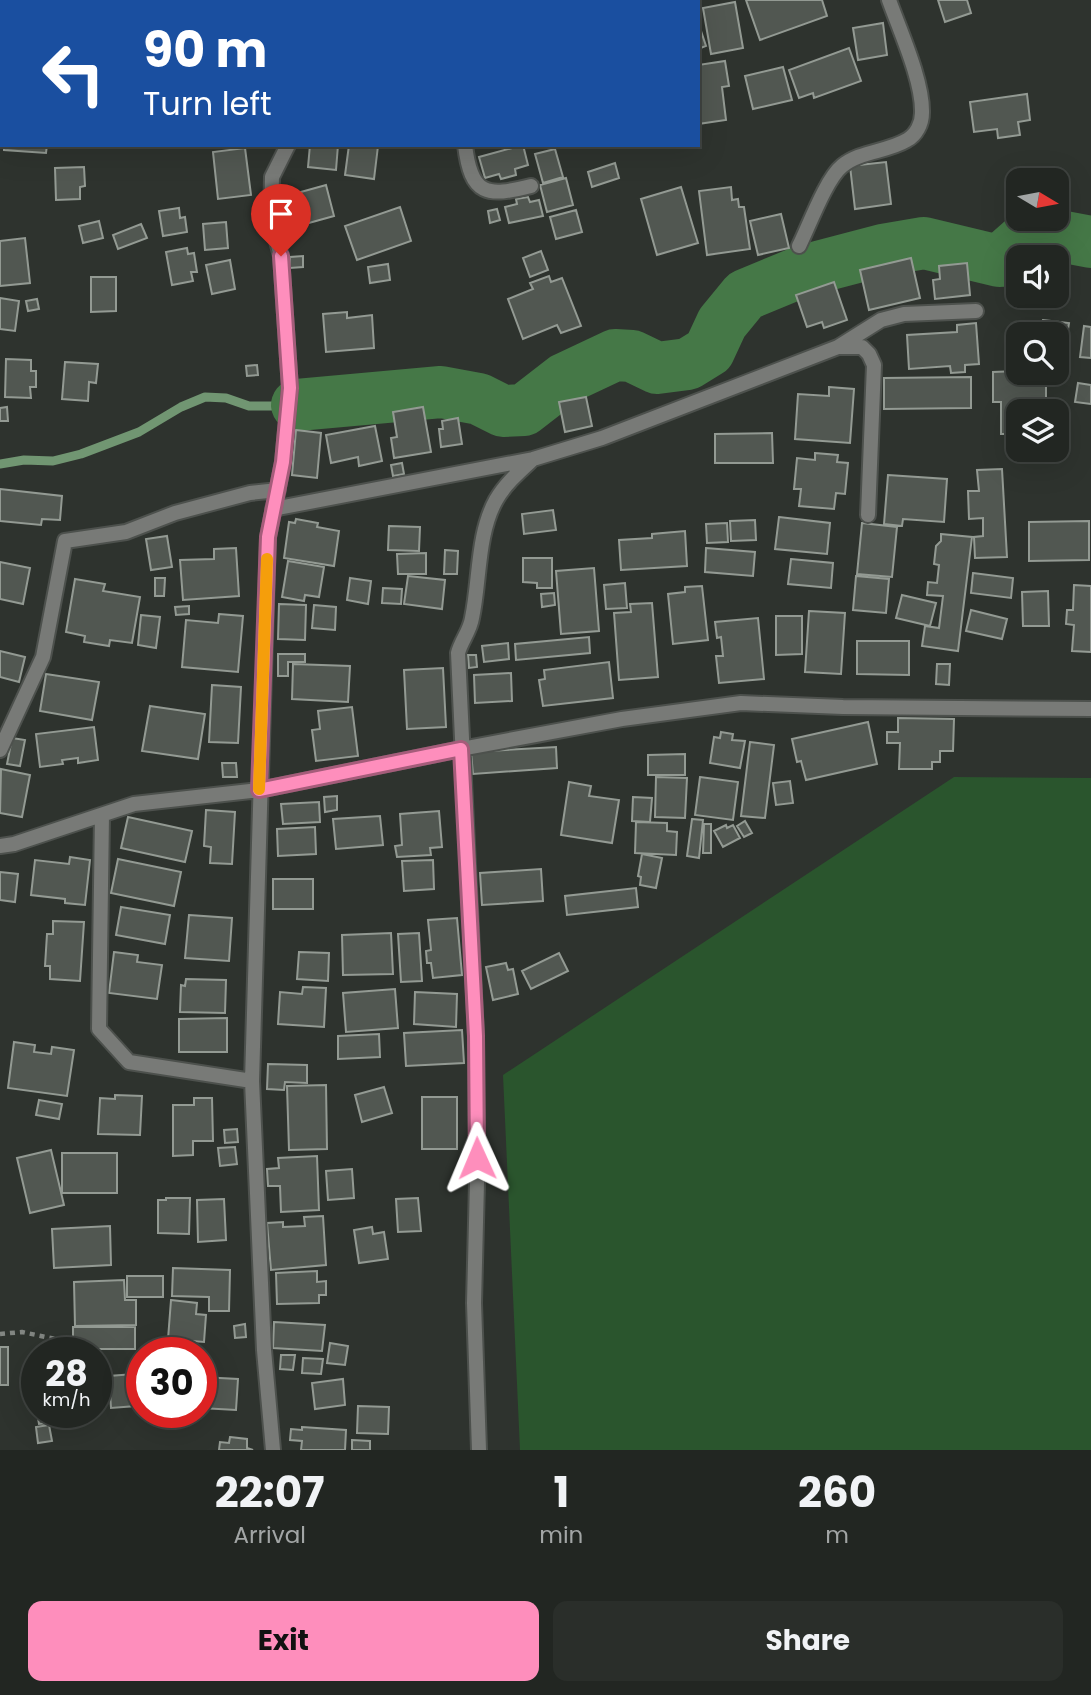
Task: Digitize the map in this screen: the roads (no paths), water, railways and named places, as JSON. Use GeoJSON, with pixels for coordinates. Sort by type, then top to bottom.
{"type":"FeatureCollection","features":[{"type":"Feature","properties":{"kind":"street"},"geometry":{"type":"LineString","coordinates":[[799,246],[831,178],[839,167],[850,160],[905,141],[914,134],[920,124],[922,113],[914,71],[889,0]]}},
{"type":"Feature","properties":{"kind":"street"},"geometry":{"type":"LineString","coordinates":[[272,1450],[264,1350],[252,1081],[268,537],[283,462],[290,388],[281,256],[271,219],[272,177],[287,147]]}},
{"type":"Feature","properties":{"kind":"street"},"geometry":{"type":"LineString","coordinates":[[465,147],[476,183],[488,191],[501,193],[531,186]]}},
{"type":"Feature","properties":{"kind":"street"},"geometry":{"type":"LineString","coordinates":[[273,509],[533,459],[602,438],[838,347],[881,320],[904,314],[976,311]]}},
{"type":"Feature","properties":{"kind":"street"},"geometry":{"type":"LineString","coordinates":[[838,347],[862,347],[874,365],[868,515]]}},
{"type":"Feature","properties":{"kind":"street"},"geometry":{"type":"LineString","coordinates":[[479,1450],[474,1303],[476,1036],[458,653],[472,622],[486,527],[498,498],[515,475],[533,459]]}},
{"type":"Feature","properties":{"kind":"street"},"geometry":{"type":"LineString","coordinates":[[0,750],[43,657],[65,541],[126,532],[175,513],[250,494],[278,490]]}},
{"type":"Feature","properties":{"kind":"street"},"geometry":{"type":"LineString","coordinates":[[0,846],[14,844],[134,804],[259,790],[622,719],[741,703],[843,707],[1091,709]]}},
{"type":"Feature","properties":{"kind":"street"},"geometry":{"type":"LineString","coordinates":[[102,815],[99,1029],[129,1062],[252,1081]]}},
{"type":"Feature","properties":{"kind":"waterway"},"geometry":{"type":"LineString","coordinates":[[297,405],[441,392],[479,399],[503,411],[524,410],[564,379],[615,355],[632,356],[657,368],[688,364],[709,351],[722,323],[745,295],[803,271],[883,250],[924,243],[999,261],[1033,231],[1091,242]]}},
{"type":"Feature","properties":{"kind":"waterway"},"geometry":{"type":"LineString","coordinates":[[0,464],[24,460],[53,461],[81,454],[139,432],[181,407],[205,397],[226,398],[249,406],[279,406]]}}]}
